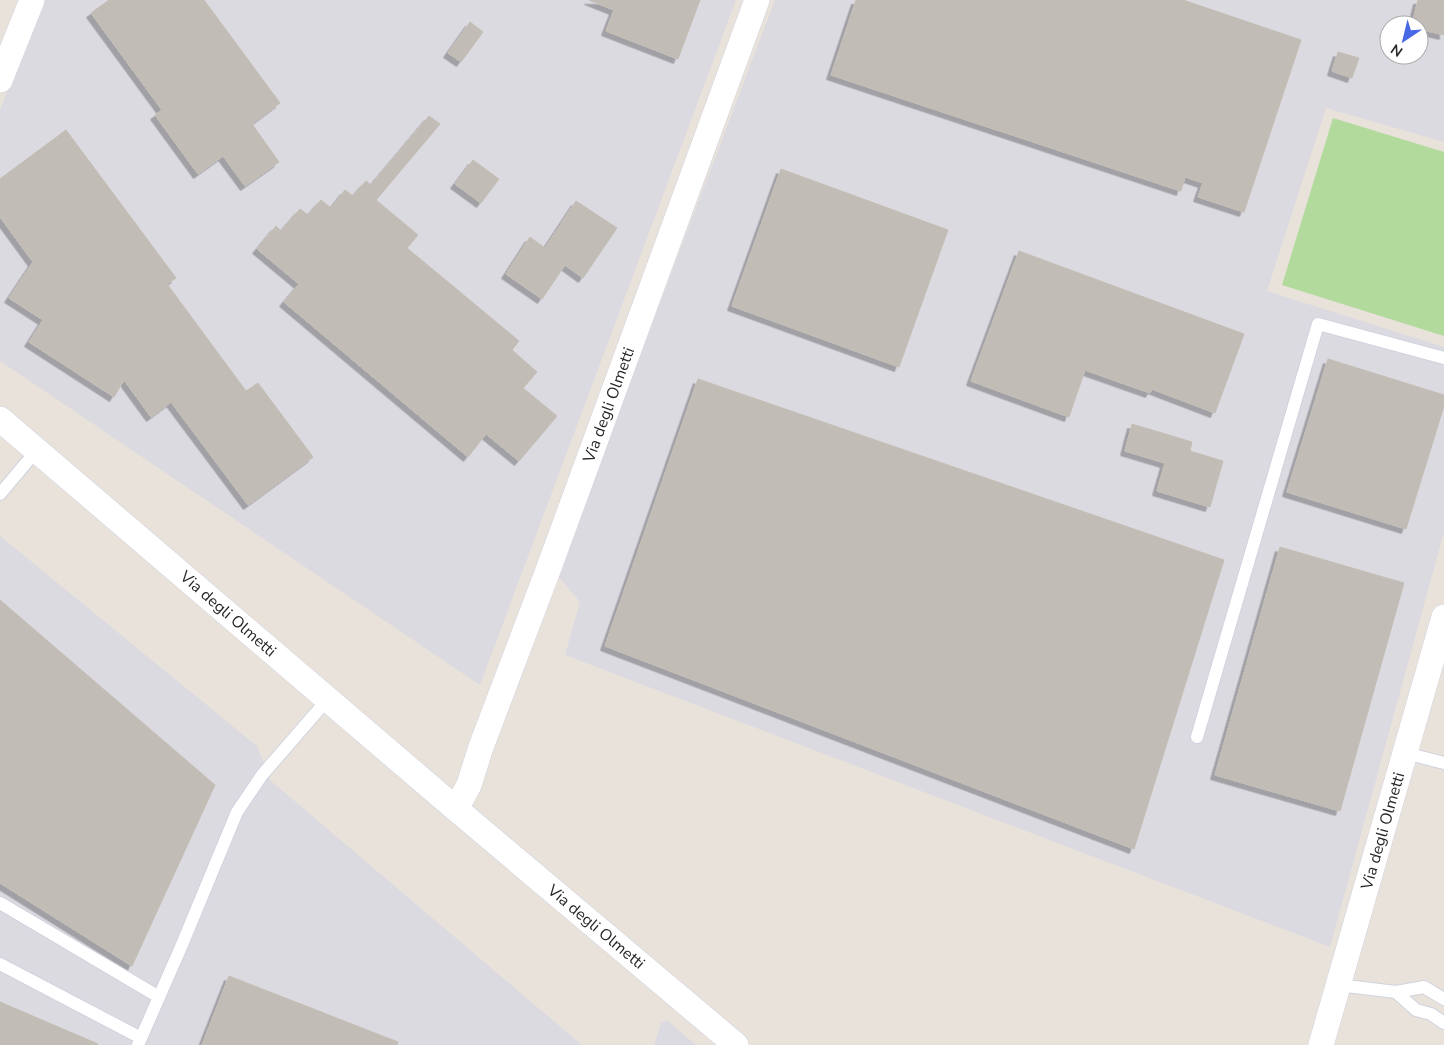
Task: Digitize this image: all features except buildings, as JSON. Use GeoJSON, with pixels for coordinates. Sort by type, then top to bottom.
{"type":"FeatureCollection","features":[{"type":"Feature","properties":{"kind":"street"},"geometry":{"type":"LineString","coordinates":[[0,80],[32,0]]}},
{"type":"Feature","properties":{"kind":"street","name":"Via degli Olmetti"},"geometry":{"type":"LineString","coordinates":[[456,809],[469,785],[480,747],[550,563],[757,0]]}},
{"type":"Feature","properties":{"kind":"street","name":"Via degli Olmetti"},"geometry":{"type":"LineString","coordinates":[[0,419],[456,809],[736,1045]]}},
{"type":"Feature","properties":{"kind":"street","name":"Via degli Olmetti"},"geometry":{"type":"LineString","coordinates":[[1321,1045],[1444,617]]}},
{"type":"Feature","properties":{"kind":"lane"},"geometry":{"type":"LineString","coordinates":[[1196,737],[1318,324],[1444,358]]}},
{"type":"Feature","properties":{"kind":"lane"},"geometry":{"type":"LineString","coordinates":[[0,494],[37,450]]}},
{"type":"Feature","properties":{"kind":"lane"},"geometry":{"type":"LineString","coordinates":[[0,964],[139,1042],[237,812],[262,775],[328,699]]}},
{"type":"Feature","properties":{"kind":"lane"},"geometry":{"type":"LineString","coordinates":[[1405,753],[1444,763]]}},
{"type":"Feature","properties":{"kind":"lane"},"geometry":{"type":"LineString","coordinates":[[0,903],[159,997]]}},
{"type":"Feature","properties":{"kind":"lane"},"geometry":{"type":"LineString","coordinates":[[1338,986],[1396,992],[1424,987],[1444,999]]}},
{"type":"Feature","properties":{"kind":"lane"},"geometry":{"type":"LineString","coordinates":[[1396,992],[1416,1010],[1431,1014],[1444,1023]]}},
{"type":"Feature","properties":{"kind":"shaded area"},"geometry":{"type":"Polygon","coordinates":[[[41,0],[736,0],[480,685],[0,361],[0,110],[41,0]]]}},
{"type":"Feature","properties":{"kind":"shaded area"},"geometry":{"type":"Polygon","coordinates":[[[775,0],[1444,0],[1444,142],[1326,108],[1267,291],[1444,347],[1444,532],[1330,947],[565,655],[580,602],[557,575],[775,0]]]}},
{"type":"Feature","properties":{"kind":"shaded area"},"geometry":{"type":"Polygon","coordinates":[[[0,536],[257,746],[271,781],[582,1045],[0,1045],[0,536]]]}},
{"type":"Feature","properties":{"kind":"shaded area"},"geometry":{"type":"Polygon","coordinates":[[[667,1020],[696,1045],[654,1045],[661,1023],[667,1020]]]}},
{"type":"Feature","properties":{"kind":"green space"},"geometry":{"type":"Polygon","coordinates":[[[1333,118],[1444,152],[1444,336],[1282,285],[1333,118]]]}}]}
